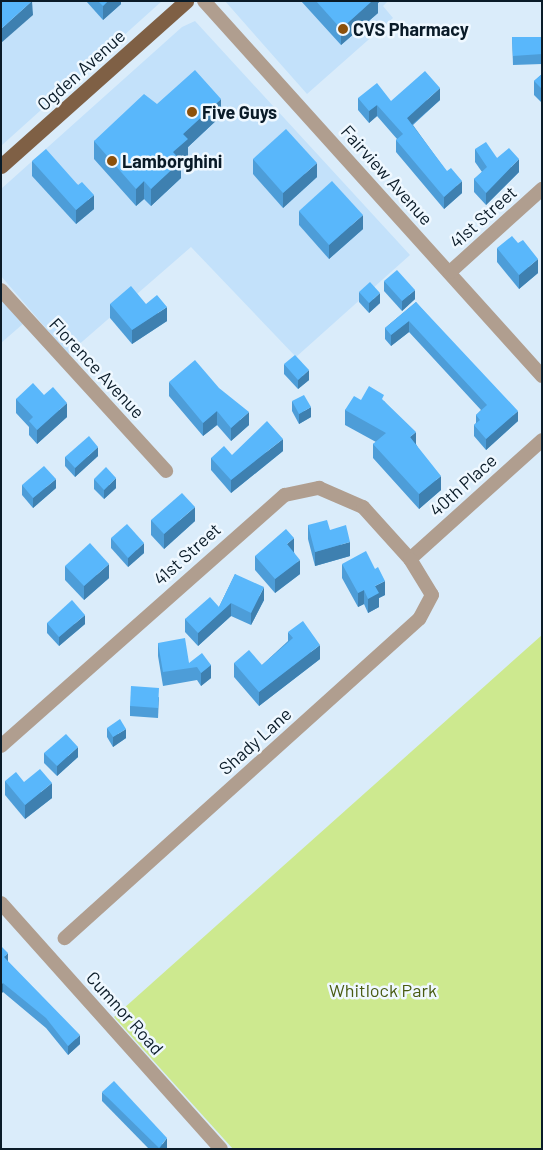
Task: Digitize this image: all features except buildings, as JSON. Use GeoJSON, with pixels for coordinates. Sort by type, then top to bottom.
{"type":"FeatureCollection","features":[{"type":"Feature","properties":{"kind":"main road","name":"Ogden Avenue"},"geometry":{"type":"LineString","coordinates":[[1,166],[186,1]]}},
{"type":"Feature","properties":{"kind":"street","name":"Fairview Avenue"},"geometry":{"type":"LineString","coordinates":[[204,1],[542,376]]}},
{"type":"Feature","properties":{"kind":"street","name":"41st Street"},"geometry":{"type":"LineString","coordinates":[[450,272],[542,189]]}},
{"type":"Feature","properties":{"kind":"street","name":"Florence Avenue"},"geometry":{"type":"LineString","coordinates":[[1,290],[166,471]]}},
{"type":"Feature","properties":{"kind":"street","name":"40th Place"},"geometry":{"type":"LineString","coordinates":[[410,558],[542,440]]}},
{"type":"Feature","properties":{"kind":"street","name":"41st Street"},"geometry":{"type":"LineString","coordinates":[[1,746],[285,495],[319,488],[350,498],[410,558]]}},
{"type":"Feature","properties":{"kind":"street","name":"Shady Lane"},"geometry":{"type":"LineString","coordinates":[[65,938],[419,619],[432,595],[410,558]]}},
{"type":"Feature","properties":{"kind":"street","name":"Cumnor Road"},"geometry":{"type":"LineString","coordinates":[[1,903],[221,1149]]}},
{"type":"Feature","properties":{"kind":"shaded area"},"geometry":{"type":"Polygon","coordinates":[[[1,1],[162,1],[1,146],[1,1]]]}},
{"type":"Feature","properties":{"kind":"shaded area"},"geometry":{"type":"Polygon","coordinates":[[[225,1],[388,1],[383,6],[393,18],[307,94],[225,1]]]}},
{"type":"Feature","properties":{"kind":"shaded area"},"geometry":{"type":"Polygon","coordinates":[[[195,21],[410,255],[296,357],[191,247],[68,354],[1,276],[1,189],[182,27],[195,21]]]}},
{"type":"Feature","properties":{"kind":"shaded area"},"geometry":{"type":"Polygon","coordinates":[[[1,299],[24,323],[1,343],[1,299]]]}},
{"type":"Feature","properties":{"kind":"green space","name":"Whitlock Park"},"geometry":{"type":"Polygon","coordinates":[[[542,635],[542,1149],[233,1149],[114,1017],[542,635]]]}},
{"type":"Feature","properties":{"kind":"place","name":"CVS Pharmacy"},"geometry":{"type":"Point","coordinates":[343,29]}},
{"type":"Feature","properties":{"kind":"place","name":"Five Guys"},"geometry":{"type":"Point","coordinates":[192,112]}},
{"type":"Feature","properties":{"kind":"place","name":"Lamborghini"},"geometry":{"type":"Point","coordinates":[112,161]}}]}
